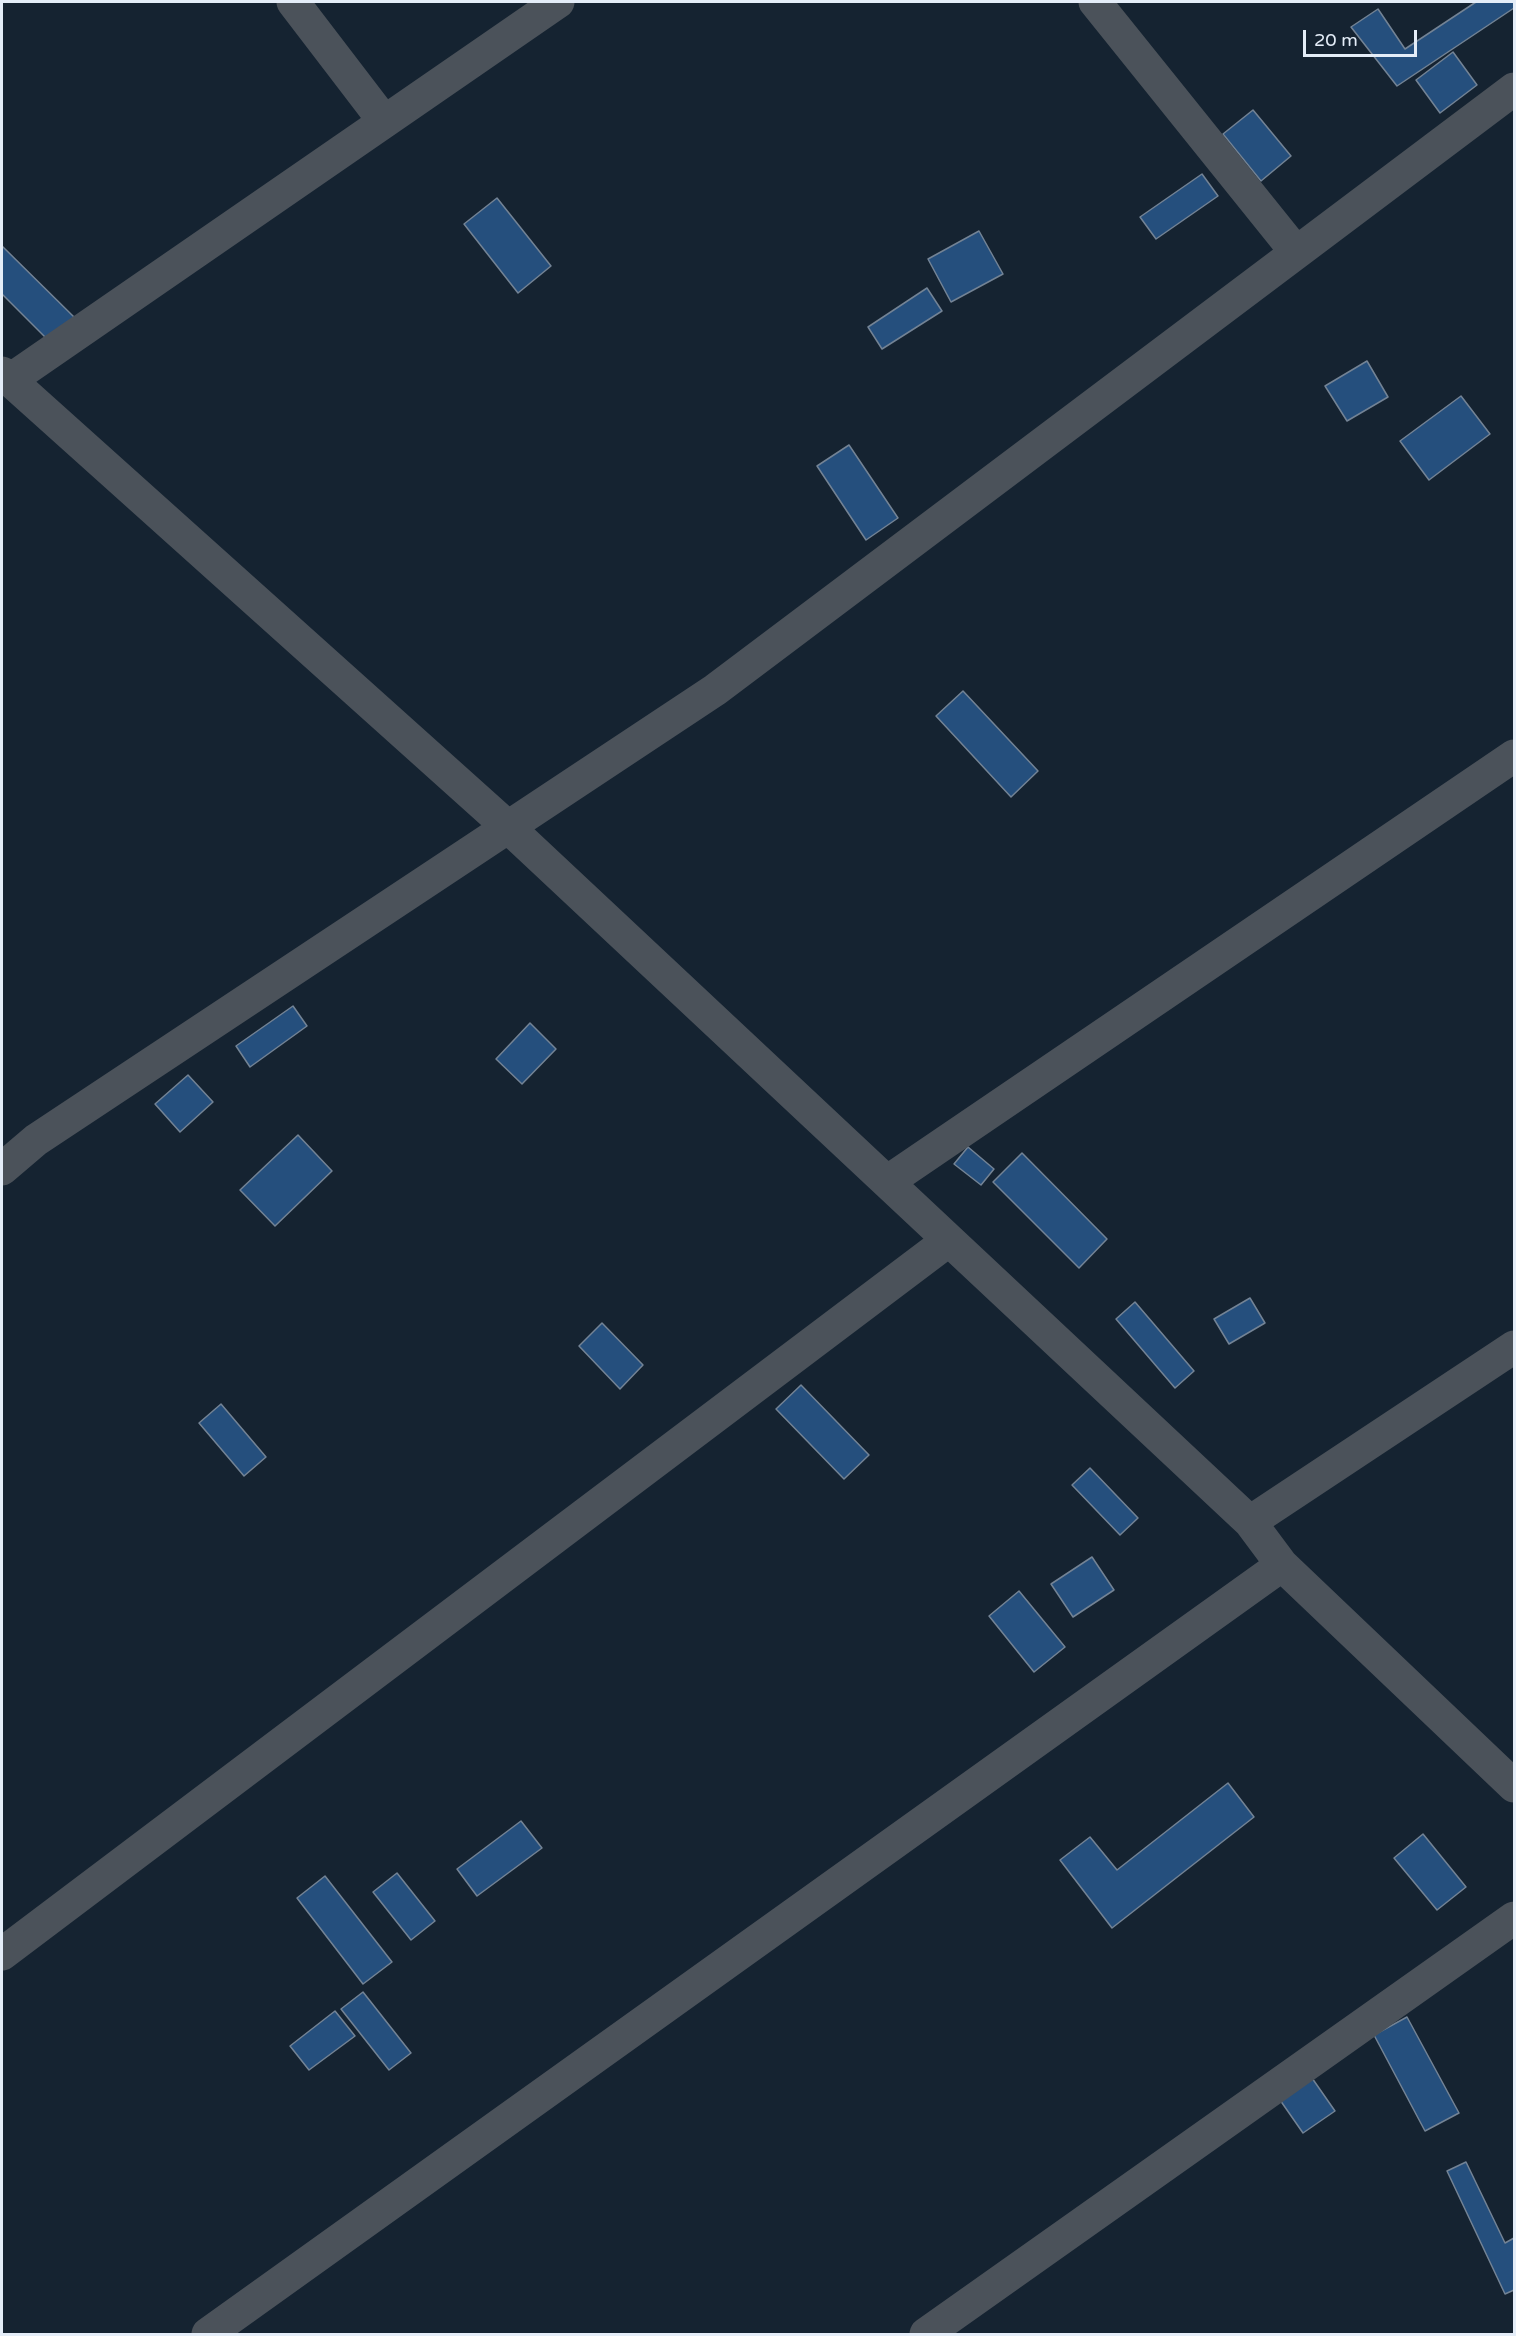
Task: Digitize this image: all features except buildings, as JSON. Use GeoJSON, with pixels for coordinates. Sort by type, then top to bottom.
{"type":"FeatureCollection","features":[{"type":"Feature","properties":{"kind":"street"},"geometry":{"type":"LineString","coordinates":[[293,2],[384,121]]}},
{"type":"Feature","properties":{"kind":"street"},"geometry":{"type":"LineString","coordinates":[[558,2],[6,376],[508,827],[1250,1522],[1282,1565],[1515,1786]]}},
{"type":"Feature","properties":{"kind":"street"},"geometry":{"type":"LineString","coordinates":[[1095,2],[1296,252]]}},
{"type":"Feature","properties":{"kind":"street"},"geometry":{"type":"LineString","coordinates":[[2,1168],[36,1140],[715,690],[1515,89]]}},
{"type":"Feature","properties":{"kind":"street"},"geometry":{"type":"LineString","coordinates":[[887,1182],[1515,756]]}},
{"type":"Feature","properties":{"kind":"street"},"geometry":{"type":"LineString","coordinates":[[2,1954],[949,1240]]}},
{"type":"Feature","properties":{"kind":"street"},"geometry":{"type":"LineString","coordinates":[[1250,1522],[1515,1347]]}},
{"type":"Feature","properties":{"kind":"street"},"geometry":{"type":"LineString","coordinates":[[208,2334],[1282,1565]]}},
{"type":"Feature","properties":{"kind":"street"},"geometry":{"type":"LineString","coordinates":[[926,2334],[1515,1918]]}}]}
